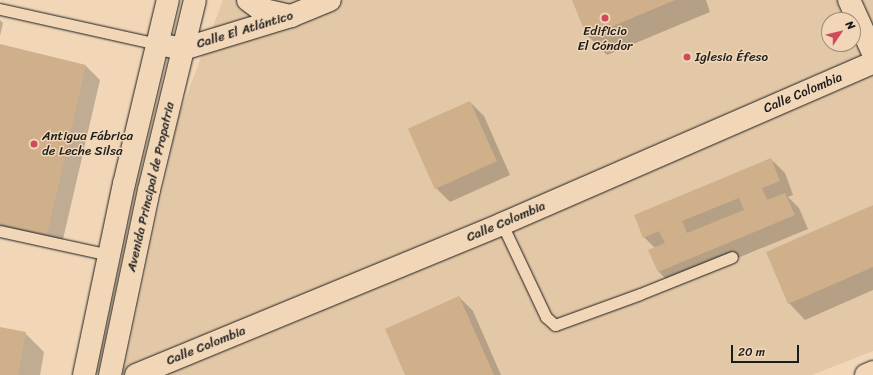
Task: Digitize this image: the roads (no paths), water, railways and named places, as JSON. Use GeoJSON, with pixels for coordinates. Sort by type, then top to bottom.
{"type":"FeatureCollection","features":[{"type":"Feature","properties":{"kind":"street","name":"Avenida Principal de Propatria"},"geometry":{"type":"LineString","coordinates":[[84,375],[109,255],[168,0]]}},
{"type":"Feature","properties":{"kind":"street","name":"Avenida Principal de Propatria"},"geometry":{"type":"LineString","coordinates":[[110,375],[149,190],[194,0]]}},
{"type":"Feature","properties":{"kind":"street"},"geometry":{"type":"LineString","coordinates":[[248,0],[260,9],[291,16]]}},
{"type":"Feature","properties":{"kind":"street","name":"Calle El Atlántico"},"geometry":{"type":"LineString","coordinates":[[158,44],[183,49],[291,16],[330,0]]}},
{"type":"Feature","properties":{"kind":"street"},"geometry":{"type":"LineString","coordinates":[[849,0],[873,53]]}},
{"type":"Feature","properties":{"kind":"street","name":"Calle Colombia"},"geometry":{"type":"LineString","coordinates":[[136,375],[502,224],[873,63]]}},
{"type":"Feature","properties":{"kind":"street"},"geometry":{"type":"LineString","coordinates":[[866,375],[873,372]]}},
{"type":"Feature","properties":{"kind":"lane"},"geometry":{"type":"LineString","coordinates":[[0,8],[158,44]]}},
{"type":"Feature","properties":{"kind":"lane"},"geometry":{"type":"LineString","coordinates":[[502,224],[546,318],[555,325],[732,257]]}},
{"type":"Feature","properties":{"kind":"lane"},"geometry":{"type":"LineString","coordinates":[[0,231],[109,255]]}},
{"type":"Feature","properties":{"kind":"place","name":"Edificio El Cóndor"},"geometry":{"type":"Point","coordinates":[605,18]}},
{"type":"Feature","properties":{"kind":"place","name":"Iglesia Éfeso"},"geometry":{"type":"Point","coordinates":[687,57]}},
{"type":"Feature","properties":{"kind":"place","name":"Antigua Fábrica de Leche Silsa"},"geometry":{"type":"Point","coordinates":[34,144]}}]}
